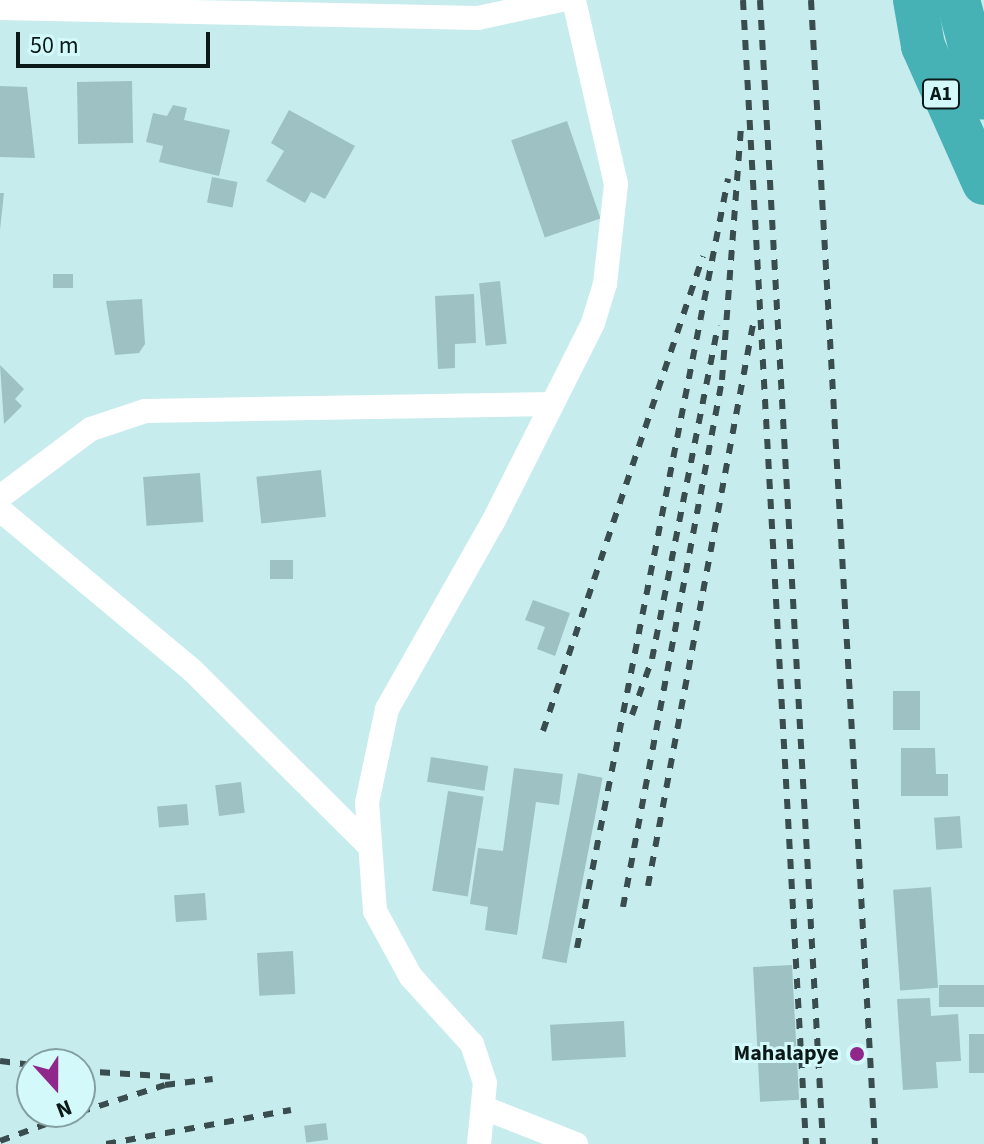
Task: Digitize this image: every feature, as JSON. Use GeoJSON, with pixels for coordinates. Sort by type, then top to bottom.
{"type":"FeatureCollection","features":[{"type":"Feature","properties":{"kind":"highway","name":"A1"},"geometry":{"type":"LineString","coordinates":[[915,0],[948,114],[984,183]]}},
{"type":"Feature","properties":{"kind":"highway","name":"A1"},"geometry":{"type":"LineString","coordinates":[[958,0],[984,98]]}},
{"type":"Feature","properties":{"kind":"street"},"geometry":{"type":"LineString","coordinates":[[0,8],[478,18],[561,0]]}},
{"type":"Feature","properties":{"kind":"street"},"geometry":{"type":"LineString","coordinates":[[479,1144],[484,1108],[472,1044],[411,977],[375,911],[365,842],[375,748],[387,709],[593,323],[616,214],[607,129],[574,0]]}},
{"type":"Feature","properties":{"kind":"street"},"geometry":{"type":"LineString","coordinates":[[0,497],[91,429],[145,411],[552,404]]}},
{"type":"Feature","properties":{"kind":"street"},"geometry":{"type":"LineString","coordinates":[[0,510],[193,671],[365,842]]}},
{"type":"Feature","properties":{"kind":"street"},"geometry":{"type":"LineString","coordinates":[[484,1108],[576,1144]]}},
{"type":"Feature","properties":{"kind":"building"},"geometry":{"type":"Polygon","coordinates":[[[132,81],[133,143],[78,144],[77,82],[132,81]]]}},
{"type":"Feature","properties":{"kind":"building"},"geometry":{"type":"Polygon","coordinates":[[[0,86],[27,87],[35,158],[0,157],[0,86]]]}},
{"type":"Feature","properties":{"kind":"building"},"geometry":{"type":"Polygon","coordinates":[[[173,105],[187,108],[184,120],[230,130],[219,176],[159,162],[163,146],[146,142],[153,113],[167,116],[173,105]]]}},
{"type":"Feature","properties":{"kind":"building"},"geometry":{"type":"Polygon","coordinates":[[[289,110],[355,146],[325,199],[311,192],[305,203],[266,181],[284,151],[271,143],[289,110]]]}},
{"type":"Feature","properties":{"kind":"building"},"geometry":{"type":"Polygon","coordinates":[[[567,121],[601,218],[545,238],[511,140],[567,121]]]}},
{"type":"Feature","properties":{"kind":"building"},"geometry":{"type":"Polygon","coordinates":[[[212,177],[238,182],[233,207],[207,203],[212,177]]]}},
{"type":"Feature","properties":{"kind":"building"},"geometry":{"type":"Polygon","coordinates":[[[0,193],[4,193],[0,230],[0,193]]]}},
{"type":"Feature","properties":{"kind":"building"},"geometry":{"type":"Polygon","coordinates":[[[53,274],[73,274],[73,288],[53,288],[53,274]]]}},
{"type":"Feature","properties":{"kind":"building"},"geometry":{"type":"Polygon","coordinates":[[[500,281],[507,344],[486,346],[479,283],[500,281]]]}},
{"type":"Feature","properties":{"kind":"building"},"geometry":{"type":"Polygon","coordinates":[[[474,294],[476,343],[455,344],[455,368],[438,369],[435,296],[474,294]]]}},
{"type":"Feature","properties":{"kind":"building"},"geometry":{"type":"Polygon","coordinates":[[[142,299],[145,344],[139,353],[115,355],[106,301],[142,299]]]}},
{"type":"Feature","properties":{"kind":"building"},"geometry":{"type":"Polygon","coordinates":[[[0,365],[24,389],[15,399],[22,406],[4,424],[0,365]]]}},
{"type":"Feature","properties":{"kind":"building"},"geometry":{"type":"Polygon","coordinates":[[[321,470],[326,517],[261,524],[256,477],[321,470]]]}},
{"type":"Feature","properties":{"kind":"building"},"geometry":{"type":"Polygon","coordinates":[[[200,473],[203,522],[147,526],[143,477],[200,473]]]}},
{"type":"Feature","properties":{"kind":"building"},"geometry":{"type":"Polygon","coordinates":[[[270,560],[293,560],[293,579],[270,579],[270,560]]]}},
{"type":"Feature","properties":{"kind":"building"},"geometry":{"type":"Polygon","coordinates":[[[533,600],[570,613],[555,656],[537,649],[545,627],[525,620],[533,600]]]}},
{"type":"Feature","properties":{"kind":"building"},"geometry":{"type":"Polygon","coordinates":[[[893,691],[920,691],[920,730],[893,730],[893,691]]]}},
{"type":"Feature","properties":{"kind":"building"},"geometry":{"type":"Polygon","coordinates":[[[901,748],[935,748],[936,774],[948,774],[948,796],[901,796],[901,748]]]}},
{"type":"Feature","properties":{"kind":"building"},"geometry":{"type":"Polygon","coordinates":[[[431,757],[488,766],[484,791],[427,782],[431,757]]]}},
{"type":"Feature","properties":{"kind":"building"},"geometry":{"type":"Polygon","coordinates":[[[514,768],[563,774],[559,805],[536,802],[517,935],[485,930],[488,907],[470,904],[478,848],[503,851],[514,768]]]}},
{"type":"Feature","properties":{"kind":"building"},"geometry":{"type":"Polygon","coordinates":[[[578,773],[603,778],[566,963],[542,959],[578,773]]]}},
{"type":"Feature","properties":{"kind":"building"},"geometry":{"type":"Polygon","coordinates":[[[241,782],[245,813],[219,816],[215,785],[241,782]]]}},
{"type":"Feature","properties":{"kind":"building"},"geometry":{"type":"Polygon","coordinates":[[[448,791],[484,797],[468,896],[432,891],[448,791]]]}},
{"type":"Feature","properties":{"kind":"building"},"geometry":{"type":"Polygon","coordinates":[[[187,804],[189,825],[159,828],[157,807],[187,804]]]}},
{"type":"Feature","properties":{"kind":"building"},"geometry":{"type":"Polygon","coordinates":[[[960,816],[962,848],[936,850],[934,818],[960,816]]]}},
{"type":"Feature","properties":{"kind":"building"},"geometry":{"type":"Polygon","coordinates":[[[931,887],[938,988],[900,990],[893,890],[931,887]]]}},
{"type":"Feature","properties":{"kind":"building"},"geometry":{"type":"Polygon","coordinates":[[[205,893],[207,920],[176,922],[174,895],[205,893]]]}},
{"type":"Feature","properties":{"kind":"building"},"geometry":{"type":"Polygon","coordinates":[[[293,951],[295,994],[259,996],[257,953],[293,951]]]}},
{"type":"Feature","properties":{"kind":"building"},"geometry":{"type":"Polygon","coordinates":[[[792,965],[799,1100],[760,1102],[753,967],[792,965]]]}},
{"type":"Feature","properties":{"kind":"building"},"geometry":{"type":"Polygon","coordinates":[[[939,985],[984,985],[984,1007],[939,1007],[939,985]]]}},
{"type":"Feature","properties":{"kind":"building"},"geometry":{"type":"Polygon","coordinates":[[[930,998],[931,1016],[958,1014],[961,1061],[936,1062],[938,1088],[903,1090],[897,999],[930,998]]]}},
{"type":"Feature","properties":{"kind":"building"},"geometry":{"type":"Polygon","coordinates":[[[624,1021],[626,1057],[552,1061],[550,1025],[624,1021]]]}},
{"type":"Feature","properties":{"kind":"building"},"geometry":{"type":"Polygon","coordinates":[[[969,1034],[984,1034],[984,1073],[969,1073],[969,1034]]]}},
{"type":"Feature","properties":{"kind":"building"},"geometry":{"type":"Polygon","coordinates":[[[326,1123],[328,1140],[306,1143],[304,1126],[326,1123]]]}},
{"type":"Feature","properties":{"kind":"railway"},"geometry":{"type":"LineString","coordinates":[[743,0],[806,1144]]}},
{"type":"Feature","properties":{"kind":"railway"},"geometry":{"type":"LineString","coordinates":[[760,0],[823,1144]]}},
{"type":"Feature","properties":{"kind":"railway"},"geometry":{"type":"LineString","coordinates":[[811,0],[875,1144]]}},
{"type":"Feature","properties":{"kind":"railway"},"geometry":{"type":"LineString","coordinates":[[623,907],[722,380],[741,126]]}},
{"type":"Feature","properties":{"kind":"railway"},"geometry":{"type":"LineString","coordinates":[[577,948],[728,179]]}},
{"type":"Feature","properties":{"kind":"railway"},"geometry":{"type":"LineString","coordinates":[[543,731],[703,256]]}},
{"type":"Feature","properties":{"kind":"railway"},"geometry":{"type":"LineString","coordinates":[[648,886],[754,319]]}},
{"type":"Feature","properties":{"kind":"railway"},"geometry":{"type":"LineString","coordinates":[[632,715],[652,659],[718,325]]}},
{"type":"Feature","properties":{"kind":"railway"},"geometry":{"type":"LineString","coordinates":[[0,1061],[16,1063]]}},
{"type":"Feature","properties":{"kind":"railway"},"geometry":{"type":"LineString","coordinates":[[96,1072],[177,1077]]}},
{"type":"Feature","properties":{"kind":"railway"},"geometry":{"type":"LineString","coordinates":[[96,1107],[165,1085],[213,1079]]}},
{"type":"Feature","properties":{"kind":"railway"},"geometry":{"type":"LineString","coordinates":[[106,1144],[291,1110]]}},
{"type":"Feature","properties":{"kind":"railway"},"geometry":{"type":"LineString","coordinates":[[0,1141],[35,1128]]}},
{"type":"Feature","properties":{"kind":"place","name":"Mahalapye"},"geometry":{"type":"Point","coordinates":[857,1054]}}]}
